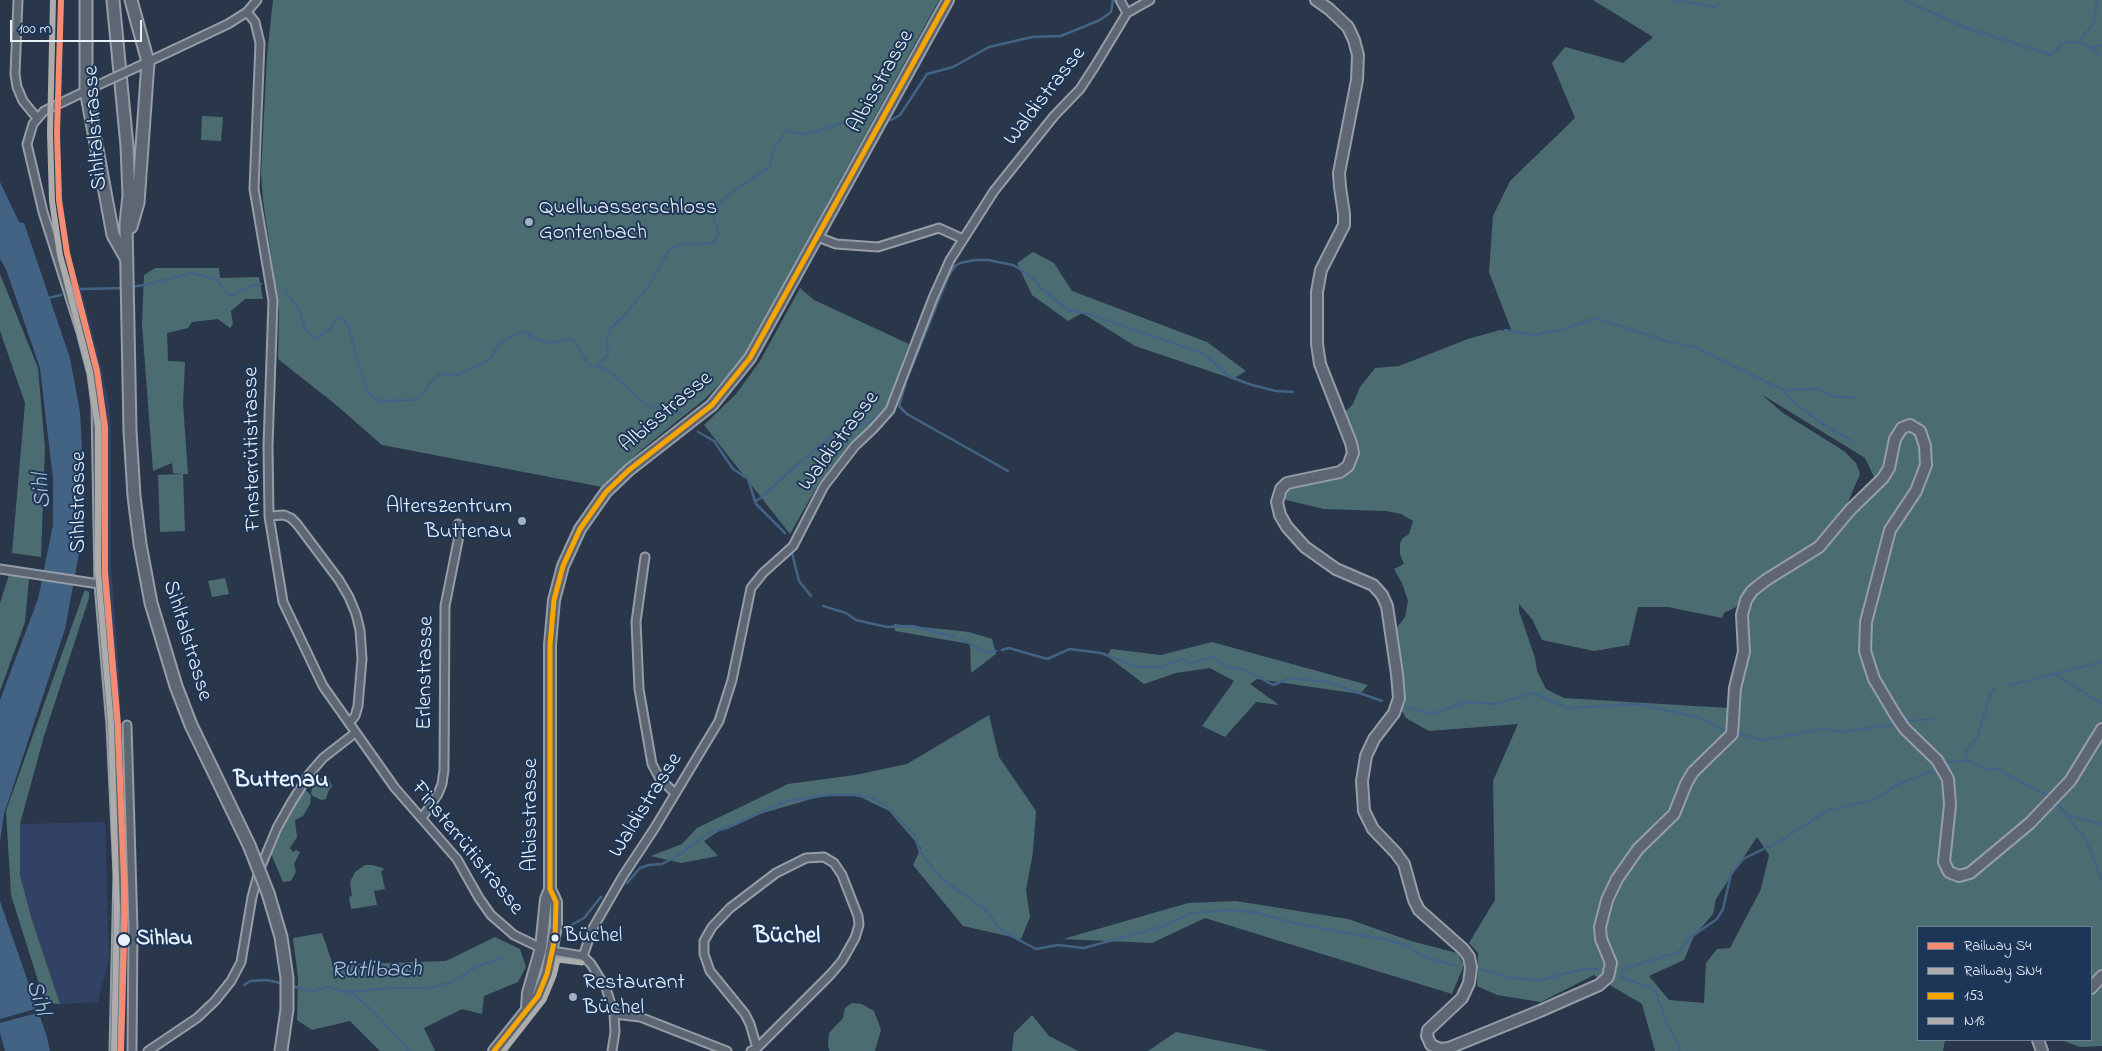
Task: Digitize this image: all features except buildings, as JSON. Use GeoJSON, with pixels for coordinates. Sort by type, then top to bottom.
{"type":"FeatureCollection","features":[{"type":"Feature","properties":{"kind":"main road"},"geometry":{"type":"LineString","coordinates":[[86,0],[91,88],[113,235],[126,260]]}},
{"type":"Feature","properties":{"kind":"main road","name":"Sihltalstrasse"},"geometry":{"type":"LineString","coordinates":[[105,0],[117,99],[122,196],[126,223]]}},
{"type":"Feature","properties":{"kind":"main road","name":"Sihltalstrasse"},"geometry":{"type":"LineString","coordinates":[[113,0],[120,53],[127,146],[129,196],[126,223],[126,260],[130,431],[134,496],[140,544],[151,602],[166,656],[184,708],[249,845],[268,893],[283,947],[287,978],[287,1009],[282,1051]]}},
{"type":"Feature","properties":{"kind":"main road"},"geometry":{"type":"LineString","coordinates":[[126,242],[138,203],[148,62],[131,0]]}},
{"type":"Feature","properties":{"kind":"street"},"geometry":{"type":"LineString","coordinates":[[18,0],[15,74],[17,87],[23,101],[37,118],[53,106],[228,24],[247,12],[257,0]]}},
{"type":"Feature","properties":{"kind":"street","name":"Albisstrasse"},"geometry":{"type":"LineString","coordinates":[[527,1007],[528,993],[541,948],[546,899],[550,889],[550,645],[554,600],[563,566],[580,529],[606,492],[629,470],[712,404],[741,371],[774,318],[948,0]]}},
{"type":"Feature","properties":{"kind":"street"},"geometry":{"type":"LineString","coordinates":[[1120,0],[1127,13],[1150,0]]}},
{"type":"Feature","properties":{"kind":"street"},"geometry":{"type":"LineString","coordinates":[[1316,0],[1329,8],[1348,27],[1358,55],[1357,80],[1340,173],[1344,225],[1321,270],[1317,292],[1317,344],[1320,364],[1353,453],[1348,466],[1340,472],[1287,483],[1280,489],[1277,502],[1283,521],[1305,547],[1336,569],[1373,585],[1382,595],[1387,606],[1398,674],[1399,698],[1394,713],[1374,739],[1366,756],[1362,781],[1364,811],[1373,829],[1404,864],[1414,900],[1419,910],[1464,949],[1469,957],[1471,967],[1469,983],[1462,998],[1428,1030],[1427,1036],[1431,1045],[1440,1049],[1449,1048],[1602,984],[1608,977],[1611,963],[1601,939],[1600,927],[1607,900],[1617,878],[1638,849],[1674,814],[1693,772],[1732,734],[1735,688],[1744,652],[1742,615],[1746,600],[1752,591],[1766,580],[1812,552],[1823,543],[1850,510],[1883,478],[1889,468],[1899,430],[1910,426],[1917,428],[1922,435],[1926,452],[1926,465],[1916,491],[1890,530],[1866,622],[1863,651],[1874,679],[1896,716],[1905,729],[1933,754],[1945,772],[1950,787],[1944,862],[1946,868],[1955,876],[1970,873],[2041,812],[2070,781],[2102,729]]}},
{"type":"Feature","properties":{"kind":"street","name":"Finsterrütistrasse"},"geometry":{"type":"LineString","coordinates":[[247,12],[255,22],[260,43],[254,189],[273,301],[268,446],[269,516],[283,602],[323,686],[395,788],[457,859],[479,898],[492,915],[514,935],[541,948]]}},
{"type":"Feature","properties":{"kind":"street","name":"Waldistrasse"},"geometry":{"type":"LineString","coordinates":[[582,956],[593,928],[623,876],[643,847],[719,721],[727,700],[751,588],[763,573],[793,546],[824,486],[855,446],[873,430],[890,410],[933,298],[950,260],[1004,177],[1080,89],[1096,66],[1127,13]]}},
{"type":"Feature","properties":{"kind":"street","name":"Sihlstrasse"},"geometry":{"type":"LineString","coordinates":[[37,118],[28,138],[28,151],[43,212],[74,305],[94,391],[98,441],[99,584],[111,725],[118,874],[114,1051]]}},
{"type":"Feature","properties":{"kind":"street"},"geometry":{"type":"LineString","coordinates":[[818,237],[836,244],[878,247],[939,228],[963,239]]}},
{"type":"Feature","properties":{"kind":"street"},"geometry":{"type":"LineString","coordinates":[[269,516],[284,515],[291,518],[297,524],[339,580],[356,614],[362,644],[361,668],[356,716],[349,723]]}},
{"type":"Feature","properties":{"kind":"street","name":"Erlenstrasse"},"geometry":{"type":"LineString","coordinates":[[422,818],[438,794],[444,770],[445,606],[459,536],[458,524]]}},
{"type":"Feature","properties":{"kind":"street"},"geometry":{"type":"LineString","coordinates":[[645,557],[636,622],[639,689],[652,764],[660,779],[675,793]]}},
{"type":"Feature","properties":{"kind":"street"},"geometry":{"type":"LineString","coordinates":[[0,568],[89,584],[99,584]]}},
{"type":"Feature","properties":{"kind":"street"},"geometry":{"type":"LineString","coordinates":[[127,725],[133,930],[132,1051]]}},
{"type":"Feature","properties":{"kind":"street"},"geometry":{"type":"LineString","coordinates":[[148,1051],[197,1018],[215,1001],[231,981],[241,962],[258,871],[290,803],[310,773],[323,758],[355,733]]}},
{"type":"Feature","properties":{"kind":"street"},"geometry":{"type":"LineString","coordinates":[[824,857],[834,863],[842,875],[858,916],[858,932],[842,961],[830,975],[754,1049],[750,1024],[745,1014],[710,971],[704,954],[704,941],[712,927],[730,908],[776,872],[806,858],[824,857]]}},
{"type":"Feature","properties":{"kind":"street","name":"Albisstrasse"},"geometry":{"type":"LineString","coordinates":[[494,1051],[517,1024],[527,1007],[538,996],[547,974],[556,926],[554,894],[550,889]]}},
{"type":"Feature","properties":{"kind":"street"},"geometry":{"type":"LineString","coordinates":[[541,948],[582,956],[590,964],[606,988],[614,1014],[615,1032],[612,1051]]}},
{"type":"Feature","properties":{"kind":"street"},"geometry":{"type":"LineString","coordinates":[[2092,987],[2102,976]]}},
{"type":"Feature","properties":{"kind":"street"},"geometry":{"type":"LineString","coordinates":[[614,1014],[640,1017],[726,1051]]}},
{"type":"Feature","properties":{"kind":"shaded area"},"geometry":{"type":"Polygon","coordinates":[[[0,182],[19,222],[24,223],[70,358],[80,412],[84,487],[83,522],[65,629],[4,814],[0,841],[0,700],[38,599],[53,525],[53,479],[40,368],[6,269],[0,259],[0,182]]]}},
{"type":"Feature","properties":{"kind":"shaded area"},"geometry":{"type":"Polygon","coordinates":[[[80,285],[109,403],[111,435],[111,567],[119,673],[126,861],[127,962],[124,1051],[117,1051],[121,926],[119,826],[112,678],[102,563],[101,404],[92,359],[72,287],[80,285]]]}},
{"type":"Feature","properties":{"kind":"shaded area"},"geometry":{"type":"Polygon","coordinates":[[[105,822],[109,958],[98,1002],[60,1004],[31,917],[20,875],[20,824],[105,822]]]}},
{"type":"Feature","properties":{"kind":"shaded area"},"geometry":{"type":"Polygon","coordinates":[[[0,901],[47,1037],[50,1051],[5,1051],[0,1033],[0,901]]]}},
{"type":"Feature","properties":{"kind":"green space"},"geometry":{"type":"Polygon","coordinates":[[[273,0],[939,0],[745,353],[735,367],[706,398],[640,451],[602,487],[382,445],[335,404],[278,359],[279,310],[263,200],[261,173],[267,56],[273,0]]]}},
{"type":"Feature","properties":{"kind":"green space"},"geometry":{"type":"Polygon","coordinates":[[[1593,0],[2102,0],[2102,722],[2098,728],[2102,733],[2102,1046],[2080,1047],[2064,1041],[2092,1041],[2092,926],[1917,926],[1917,1041],[1945,1041],[1943,1051],[1655,1051],[1642,1004],[1608,984],[1614,977],[1616,965],[1606,942],[1604,927],[1609,906],[1620,882],[1634,861],[1678,816],[1690,784],[1699,771],[1733,740],[1737,734],[1738,689],[1748,654],[1748,614],[1750,605],[1761,589],[1821,550],[1876,481],[1865,458],[1761,394],[1783,413],[1844,451],[1856,463],[1860,474],[1845,509],[1817,543],[1794,558],[1790,557],[1787,562],[1757,582],[1743,594],[1736,607],[1724,613],[1722,618],[1668,607],[1638,607],[1629,645],[1594,651],[1542,640],[1532,619],[1519,604],[1519,611],[1535,658],[1537,671],[1546,689],[1564,698],[1728,708],[1729,724],[1724,736],[1687,772],[1681,784],[1676,802],[1629,850],[1605,889],[1596,924],[1596,935],[1607,962],[1605,974],[1601,979],[1594,975],[1541,1002],[1497,995],[1477,986],[1478,953],[1469,943],[1495,900],[1493,781],[1518,724],[1429,731],[1406,718],[1400,708],[1405,704],[1395,630],[1405,617],[1408,601],[1402,583],[1394,569],[1404,564],[1400,554],[1400,543],[1409,534],[1413,521],[1401,514],[1386,511],[1324,509],[1282,499],[1286,490],[1292,486],[1343,477],[1352,470],[1358,452],[1343,414],[1353,404],[1360,387],[1375,368],[1399,366],[1468,339],[1500,330],[1512,332],[1489,272],[1493,216],[1510,181],[1575,118],[1552,63],[1565,47],[1623,63],[1653,37],[1593,0]],[[1757,837],[1716,899],[1713,914],[1694,936],[1684,960],[1649,976],[1669,1000],[1704,1003],[1706,963],[1717,949],[1730,948],[1761,889],[1769,855],[1757,837]]]}},
{"type":"Feature","properties":{"kind":"green space"},"geometry":{"type":"Polygon","coordinates":[[[202,116],[223,117],[221,141],[201,140],[202,116]]]}},
{"type":"Feature","properties":{"kind":"green space"},"geometry":{"type":"Polygon","coordinates":[[[1033,252],[1054,263],[1072,291],[1207,342],[1246,371],[1233,379],[1135,346],[1082,313],[1068,321],[1032,295],[1017,263],[1033,252]]]}},
{"type":"Feature","properties":{"kind":"green space"},"geometry":{"type":"Polygon","coordinates":[[[155,268],[219,268],[220,278],[259,277],[263,299],[245,299],[231,311],[233,324],[230,328],[218,319],[192,322],[188,328],[167,333],[168,361],[185,362],[183,404],[188,474],[183,474],[185,531],[160,532],[158,475],[182,474],[173,473],[172,463],[153,471],[142,324],[144,275],[155,268]]]}},
{"type":"Feature","properties":{"kind":"green space"},"geometry":{"type":"Polygon","coordinates":[[[0,274],[38,368],[45,448],[41,557],[12,553],[25,403],[0,331],[0,274]]]}},
{"type":"Feature","properties":{"kind":"green space"},"geometry":{"type":"Polygon","coordinates":[[[800,288],[814,300],[909,344],[886,410],[819,483],[790,534],[704,425],[736,394],[760,361],[800,288]]]}},
{"type":"Feature","properties":{"kind":"green space"},"geometry":{"type":"Polygon","coordinates":[[[9,575],[29,579],[25,622],[0,691],[0,603],[9,575]]]}},
{"type":"Feature","properties":{"kind":"green space"},"geometry":{"type":"Polygon","coordinates":[[[225,578],[229,594],[212,597],[208,581],[225,578]]]}},
{"type":"Feature","properties":{"kind":"green space"},"geometry":{"type":"Polygon","coordinates":[[[86,590],[89,592],[89,598],[44,736],[20,824],[20,875],[31,917],[60,1004],[45,1003],[11,895],[6,811],[86,590]]]}},
{"type":"Feature","properties":{"kind":"green space"},"geometry":{"type":"Polygon","coordinates":[[[894,624],[969,632],[992,639],[996,654],[971,673],[970,644],[895,631],[894,624]]]}},
{"type":"Feature","properties":{"kind":"green space"},"geometry":{"type":"Polygon","coordinates":[[[1212,642],[1368,685],[1360,694],[1257,679],[1250,684],[1279,705],[1256,702],[1225,737],[1202,726],[1234,681],[1210,668],[1176,673],[1144,684],[1107,656],[1111,649],[1161,655],[1212,642]]]}},
{"type":"Feature","properties":{"kind":"green space"},"geometry":{"type":"Polygon","coordinates":[[[989,715],[999,757],[1036,811],[1033,852],[1026,890],[1030,917],[1021,939],[963,926],[913,865],[921,848],[889,811],[856,795],[829,794],[749,817],[722,829],[704,841],[718,856],[681,863],[651,856],[682,844],[697,828],[788,784],[855,775],[907,764],[989,715]]]}},
{"type":"Feature","properties":{"kind":"green space"},"geometry":{"type":"Polygon","coordinates":[[[320,778],[329,780],[332,786],[326,799],[321,800],[311,793],[314,782],[320,778]]]}},
{"type":"Feature","properties":{"kind":"green space"},"geometry":{"type":"Polygon","coordinates":[[[305,790],[311,795],[310,804],[303,816],[295,820],[297,837],[290,848],[293,852],[296,850],[300,852],[294,864],[296,872],[291,881],[283,882],[271,854],[272,835],[282,827],[295,798],[305,790]]]}},
{"type":"Feature","properties":{"kind":"green space"},"geometry":{"type":"Polygon","coordinates":[[[365,865],[383,868],[384,870],[381,871],[385,889],[374,891],[377,905],[351,909],[349,897],[352,896],[350,882],[355,872],[365,865]]]}},
{"type":"Feature","properties":{"kind":"green space"},"geometry":{"type":"Polygon","coordinates":[[[1236,901],[1348,919],[1411,941],[1457,953],[1464,965],[1452,994],[1205,918],[1152,943],[1063,939],[1188,903],[1236,901]]]}},
{"type":"Feature","properties":{"kind":"green space"},"geometry":{"type":"Polygon","coordinates":[[[322,933],[333,965],[446,961],[495,937],[520,949],[526,967],[518,982],[484,996],[482,1014],[462,1009],[424,1028],[435,1051],[380,1051],[350,1021],[312,1030],[297,1020],[298,978],[293,938],[322,933]]]}},
{"type":"Feature","properties":{"kind":"green space"},"geometry":{"type":"Polygon","coordinates":[[[852,1003],[862,1004],[874,1011],[881,1030],[875,1051],[830,1051],[828,1047],[829,1033],[843,1018],[845,1008],[852,1003]]]}},
{"type":"Feature","properties":{"kind":"green space"},"geometry":{"type":"Polygon","coordinates":[[[1032,1015],[1049,1036],[1078,1051],[1012,1051],[1014,1033],[1032,1015]]]}},
{"type":"Feature","properties":{"kind":"green space"},"geometry":{"type":"Polygon","coordinates":[[[1176,1032],[1265,1050],[1267,1051],[1148,1051],[1176,1032]]]}},
{"type":"Feature","properties":{"kind":"pier"},"geometry":{"type":"Polygon","coordinates":[[[41,570],[78,576],[77,586],[39,580],[41,570]]]}},
{"type":"Feature","properties":{"kind":"pier"},"geometry":{"type":"Polygon","coordinates":[[[39,1008],[41,1012],[0,1023],[0,1019],[39,1008]]]}},
{"type":"Feature","properties":{"kind":"waterway"},"geometry":{"type":"LineString","coordinates":[[891,120],[900,115],[927,74],[953,67],[989,47],[1032,37],[1061,36],[1100,20],[1111,12],[1113,0]]}},
{"type":"Feature","properties":{"kind":"waterway"},"geometry":{"type":"LineString","coordinates":[[1673,0],[1715,7],[1719,4]]}},
{"type":"Feature","properties":{"kind":"waterway"},"geometry":{"type":"LineString","coordinates":[[1905,0],[1961,26],[2051,55],[2063,43],[2078,42],[2092,48],[2102,45]]}},
{"type":"Feature","properties":{"kind":"waterway"},"geometry":{"type":"LineString","coordinates":[[2078,42],[2094,23],[2097,0]]}},
{"type":"Feature","properties":{"kind":"waterway"},"geometry":{"type":"LineString","coordinates":[[2092,48],[2099,55]]}},
{"type":"Feature","properties":{"kind":"waterway"},"geometry":{"type":"LineString","coordinates":[[597,366],[608,355],[607,338],[611,328],[623,317],[650,284],[669,250],[682,244],[713,243],[719,234],[712,213],[727,196],[770,166],[774,147],[787,130],[801,134],[815,132],[866,115]]}},
{"type":"Feature","properties":{"kind":"waterway"},"geometry":{"type":"LineString","coordinates":[[1008,471],[907,414],[899,406],[907,379],[948,277],[955,266],[960,263],[988,260],[1013,265],[1031,276],[1040,287],[1068,310],[1089,314],[1196,351],[1208,357],[1230,377],[1276,391],[1293,392]]}},
{"type":"Feature","properties":{"kind":"waterway"},"geometry":{"type":"LineString","coordinates":[[130,287],[193,273],[216,280],[230,296],[248,287],[261,284]]}},
{"type":"Feature","properties":{"kind":"waterway"},"geometry":{"type":"LineString","coordinates":[[81,289],[124,288]]}},
{"type":"Feature","properties":{"kind":"waterway"},"geometry":{"type":"LineString","coordinates":[[286,292],[299,309],[305,329],[314,339],[330,329],[337,318],[344,320],[348,326],[366,389],[371,396],[380,401],[414,400],[423,395],[428,385],[440,374],[456,375],[478,366],[490,359],[499,344],[520,332],[527,333],[533,338],[548,343],[573,339],[588,364],[608,370],[646,405],[682,414]]}},
{"type":"Feature","properties":{"kind":"waterway"},"geometry":{"type":"LineString","coordinates":[[48,298],[61,295]]}},
{"type":"Feature","properties":{"kind":"waterway"},"geometry":{"type":"LineString","coordinates":[[1505,330],[1535,335],[1561,330],[1595,318],[1666,341],[1698,348],[1783,390],[1796,404],[1824,425],[1852,441]]}},
{"type":"Feature","properties":{"kind":"waterway"},"geometry":{"type":"LineString","coordinates":[[1783,390],[1819,389],[1832,396],[1856,398]]}},
{"type":"Feature","properties":{"kind":"waterway"},"geometry":{"type":"LineString","coordinates":[[755,501],[761,498],[793,468],[833,435],[870,422],[884,410]]}},
{"type":"Feature","properties":{"kind":"waterway"},"geometry":{"type":"LineString","coordinates":[[698,432],[714,441],[733,469],[748,479],[756,504],[785,533]]}},
{"type":"Feature","properties":{"kind":"waterway"},"geometry":{"type":"LineString","coordinates":[[792,553],[799,581],[811,596]]}},
{"type":"Feature","properties":{"kind":"waterway"},"geometry":{"type":"LineString","coordinates":[[823,606],[846,613],[856,620],[887,627],[912,626],[954,637]]}},
{"type":"Feature","properties":{"kind":"waterway"},"geometry":{"type":"LineString","coordinates":[[961,639],[988,653],[996,651]]}},
{"type":"Feature","properties":{"kind":"waterway"},"geometry":{"type":"LineString","coordinates":[[1002,650],[1009,648],[1047,659],[1070,649],[1101,653],[1137,667],[1162,667],[1182,659],[1190,663],[1213,657],[1226,667],[1246,670],[1273,685],[1290,678],[1328,682],[1382,701]]}},
{"type":"Feature","properties":{"kind":"waterway"},"geometry":{"type":"LineString","coordinates":[[2007,686],[2102,662]]}},
{"type":"Feature","properties":{"kind":"waterway"},"geometry":{"type":"LineString","coordinates":[[2055,674],[2102,704]]}},
{"type":"Feature","properties":{"kind":"waterway"},"geometry":{"type":"LineString","coordinates":[[1966,760],[1967,750],[1977,737],[1991,693],[1995,689]]}},
{"type":"Feature","properties":{"kind":"waterway"},"geometry":{"type":"LineString","coordinates":[[1405,707],[1432,714],[1466,702],[1496,704],[1533,693],[1567,708],[1637,704],[1699,717],[1724,730]]}},
{"type":"Feature","properties":{"kind":"waterway"},"geometry":{"type":"LineString","coordinates":[[1906,721],[1934,719]]}},
{"type":"Feature","properties":{"kind":"waterway"},"geometry":{"type":"LineString","coordinates":[[1738,734],[1763,740],[1824,729],[1843,732],[1897,724]]}},
{"type":"Feature","properties":{"kind":"waterway"},"geometry":{"type":"LineString","coordinates":[[1945,763],[1966,760],[1988,770],[1995,768],[2047,795]]}},
{"type":"Feature","properties":{"kind":"waterway"},"geometry":{"type":"LineString","coordinates":[[1679,1051],[1680,1047],[1668,1026],[1656,993],[1652,988],[1620,977],[1623,969],[1679,952],[1688,939],[1717,919],[1723,909],[1731,874],[1743,859],[1780,841],[1827,811],[1876,799],[1895,786],[1931,771]]}},
{"type":"Feature","properties":{"kind":"waterway"},"geometry":{"type":"LineString","coordinates":[[627,883],[640,868],[662,864],[679,855],[710,832],[727,828],[786,801],[829,795],[853,795],[873,798],[889,808],[914,835],[920,852],[942,879],[986,910],[1002,931],[1036,949],[1058,945],[1084,948],[1164,926],[1192,913],[1229,910],[1258,913],[1293,923],[1387,940],[1410,947],[1420,955],[1457,966]]}},
{"type":"Feature","properties":{"kind":"waterway"},"geometry":{"type":"LineString","coordinates":[[2059,805],[2086,840],[2102,880]]}},
{"type":"Feature","properties":{"kind":"waterway"},"geometry":{"type":"LineString","coordinates":[[2067,815],[2102,824]]}},
{"type":"Feature","properties":{"kind":"waterway"},"geometry":{"type":"LineString","coordinates":[[566,928],[584,918],[601,897]]}},
{"type":"Feature","properties":{"kind":"waterway","name":"Rütlibach"},"geometry":{"type":"LineString","coordinates":[[290,985],[310,992],[327,987],[346,992],[392,988],[429,988],[450,983],[478,966],[504,958]]}},
{"type":"Feature","properties":{"kind":"waterway"},"geometry":{"type":"LineString","coordinates":[[1482,970],[1512,978],[1540,980],[1584,969],[1598,969]]}},
{"type":"Feature","properties":{"kind":"waterway","name":"Rütlibach"},"geometry":{"type":"LineString","coordinates":[[244,985],[250,981],[267,980],[284,984]]}},
{"type":"Feature","properties":{"kind":"waterway"},"geometry":{"type":"LineString","coordinates":[[349,991],[371,1009],[410,1051]]}},
{"type":"Feature","properties":{"kind":"rail line","name":"SN4"},"geometry":{"type":"LineString","coordinates":[[53,0],[50,133],[52,201],[60,255],[90,372],[98,428],[98,572],[111,725],[117,908],[114,1051]]}},
{"type":"Feature","properties":{"kind":"rail line","name":"S4"},"geometry":{"type":"LineString","coordinates":[[61,0],[57,133],[59,200],[67,253],[97,371],[105,427],[105,572],[118,725],[125,908],[121,1051]]}},
{"type":"Feature","properties":{"kind":"transit line","name":"153"},"geometry":{"type":"LineString","coordinates":[[494,1051],[538,996],[547,974],[555,938],[556,902],[550,889],[550,645],[554,600],[563,566],[580,529],[606,492],[629,470],[712,405],[750,358],[948,0]]}},
{"type":"Feature","properties":{"kind":"transit line","name":"N18"},"geometry":{"type":"LineString","coordinates":[[504,1051],[544,1000],[554,976],[558,960],[582,963]]}},
{"type":"Feature","properties":{"kind":"place","name":"Quellwasserschloss Gontenbach"},"geometry":{"type":"Point","coordinates":[529,222]}},
{"type":"Feature","properties":{"kind":"place","name":"Alterszentrum Buttenau"},"geometry":{"type":"Point","coordinates":[522,521]}},
{"type":"Feature","properties":{"kind":"place","name":"Büchel"},"geometry":{"type":"Point","coordinates":[555,938]}},
{"type":"Feature","properties":{"kind":"place","name":"Sihlau"},"geometry":{"type":"Point","coordinates":[124,940]}},
{"type":"Feature","properties":{"kind":"place","name":"Restaurant Büchel"},"geometry":{"type":"Point","coordinates":[573,997]}},
{"type":"Feature","properties":{"kind":"district","name":"Buttenau"},"geometry":{"type":"Point","coordinates":[281,782]}},
{"type":"Feature","properties":{"kind":"district","name":"Büchel"},"geometry":{"type":"Point","coordinates":[787,938]}},
{"type":"Feature","properties":{"kind":"water label","name":"Sihl"},"geometry":{"type":"Point","coordinates":[44,491]}},
{"type":"Feature","properties":{"kind":"water label","name":"Sihl"},"geometry":{"type":"Point","coordinates":[36,998]}}]}
